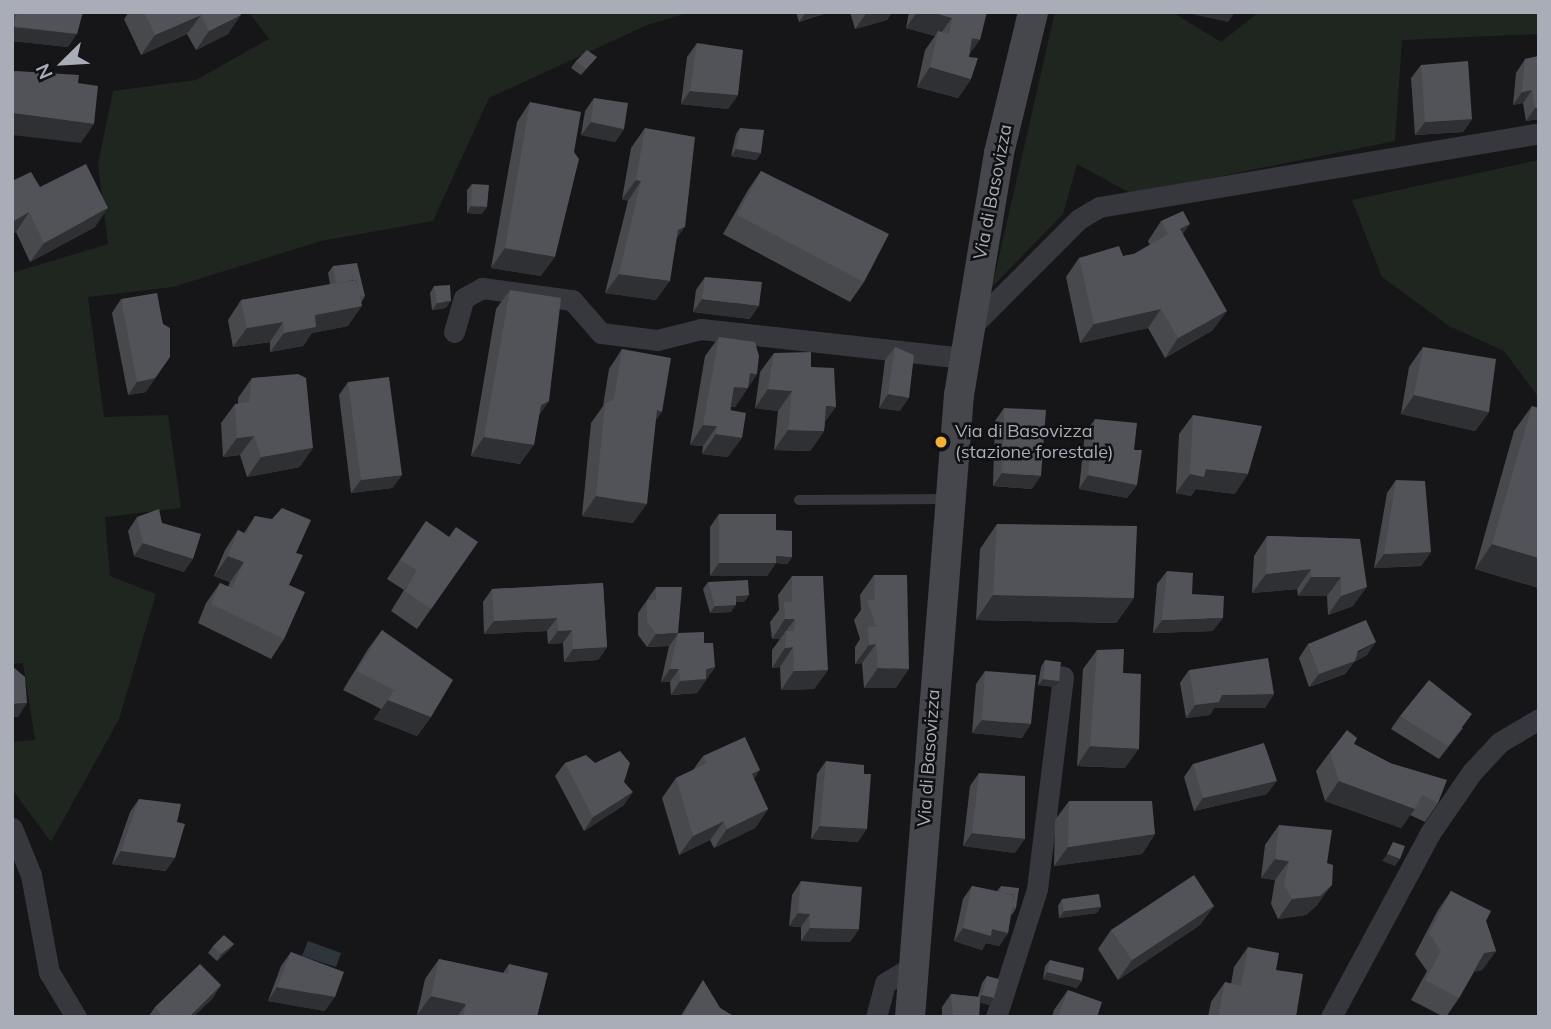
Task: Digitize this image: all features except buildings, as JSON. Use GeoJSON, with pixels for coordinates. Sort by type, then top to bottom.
{"type":"FeatureCollection","features":[{"type":"Feature","properties":{"kind":"main road","name":"Via di Basovizza"},"geometry":{"type":"LineString","coordinates":[[910,1017],[948,499],[965,344],[1033,12]]}},
{"type":"Feature","properties":{"kind":"street"},"geometry":{"type":"LineString","coordinates":[[454,332],[464,298],[482,288],[572,300],[601,333],[657,340],[701,329],[965,344],[1079,219],[1100,207],[1539,133]]}},
{"type":"Feature","properties":{"kind":"street"},"geometry":{"type":"LineString","coordinates":[[996,1017],[1037,889],[1063,677]]}},
{"type":"Feature","properties":{"kind":"street"},"geometry":{"type":"LineString","coordinates":[[1331,1017],[1430,833],[1472,772],[1500,742],[1539,719]]}},
{"type":"Feature","properties":{"kind":"street"},"geometry":{"type":"LineString","coordinates":[[12,828],[31,875],[49,972],[76,1017]]}},
{"type":"Feature","properties":{"kind":"street"},"geometry":{"type":"LineString","coordinates":[[876,1017],[885,983],[915,965]]}},
{"type":"Feature","properties":{"kind":"lane"},"geometry":{"type":"LineString","coordinates":[[799,500],[948,499]]}},
{"type":"Feature","properties":{"kind":"shaded area"},"geometry":{"type":"Polygon","coordinates":[[[249,12],[691,12],[647,25],[489,98],[433,221],[321,241],[173,287],[88,297],[104,417],[168,415],[181,508],[105,517],[110,576],[156,594],[119,719],[51,842],[12,789],[12,742],[35,740],[23,663],[12,664],[12,273],[108,244],[98,164],[113,91],[196,80],[269,39],[249,12]]]}},
{"type":"Feature","properties":{"kind":"shaded area"},"geometry":{"type":"Polygon","coordinates":[[[1055,12],[1172,12],[1221,42],[1259,12],[1539,12],[1539,34],[1402,40],[1395,141],[1132,194],[1077,164],[1063,214],[992,287],[1055,12]]]}},
{"type":"Feature","properties":{"kind":"shaded area"},"geometry":{"type":"Polygon","coordinates":[[[1539,160],[1539,398],[1504,351],[1449,326],[1382,277],[1352,200],[1539,160]]]}},
{"type":"Feature","properties":{"kind":"shaded area"},"geometry":{"type":"Polygon","coordinates":[[[308,941],[341,953],[336,967],[302,956],[308,941]]]}},
{"type":"Feature","properties":{"kind":"place","name":"Via di Basovizza (stazione forestale)"},"geometry":{"type":"Point","coordinates":[941,442]}}]}
